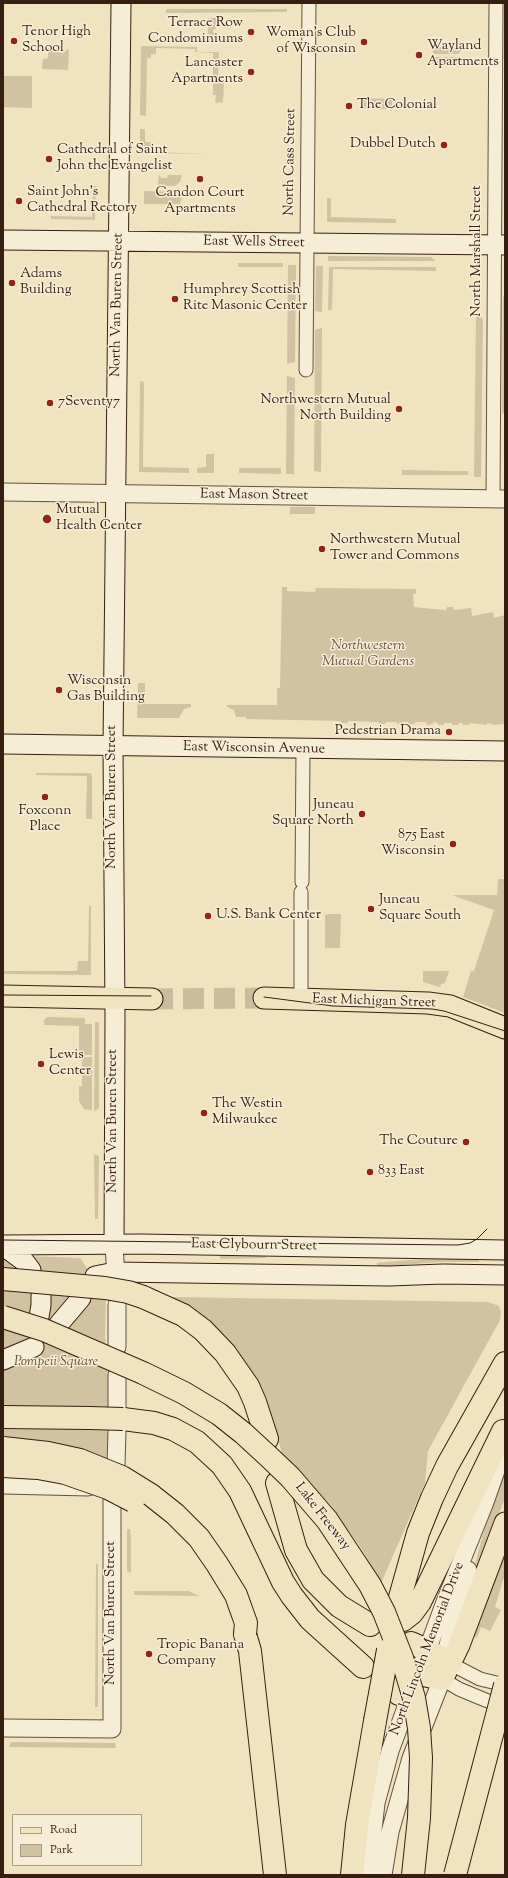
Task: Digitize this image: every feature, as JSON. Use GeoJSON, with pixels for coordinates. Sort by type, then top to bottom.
{"type":"FeatureCollection","features":[{"type":"Feature","properties":{"kind":"highway"},"geometry":{"type":"LineString","coordinates":[[3,1280],[118,1290],[143,1297],[171,1309],[203,1330],[225,1353],[248,1386],[267,1439]]}},
{"type":"Feature","properties":{"kind":"highway","name":"Lake Freeway"},"geometry":{"type":"LineString","coordinates":[[3,1317],[44,1330],[62,1332],[184,1393],[218,1414],[243,1433],[290,1478],[327,1520],[370,1584],[384,1612],[402,1658],[414,1698],[419,1728],[421,1758],[419,1818],[413,1875]]}},
{"type":"Feature","properties":{"kind":"highway"},"geometry":{"type":"LineString","coordinates":[[3,1332],[33,1338],[62,1332]]}},
{"type":"Feature","properties":{"kind":"highway"},"geometry":{"type":"LineString","coordinates":[[504,1429],[420,1602],[412,1613],[400,1614],[425,1516],[447,1466],[505,1363]]}},
{"type":"Feature","properties":{"kind":"highway"},"geometry":{"type":"LineString","coordinates":[[3,1417],[102,1418],[144,1421],[173,1429],[197,1442],[210,1453],[232,1477],[283,1582],[292,1596],[310,1619],[344,1649],[364,1662]]}},
{"type":"Feature","properties":{"kind":"highway"},"geometry":{"type":"LineString","coordinates":[[3,1448],[48,1453],[80,1460],[122,1477],[176,1514],[199,1538],[218,1564],[238,1600],[246,1623],[245,1634]]}},
{"type":"Feature","properties":{"kind":"highway"},"geometry":{"type":"LineString","coordinates":[[3,1466],[38,1468],[73,1476],[108,1488],[143,1507],[173,1530],[200,1560],[220,1590],[234,1619],[245,1634],[250,1651],[275,1875]]}},
{"type":"Feature","properties":{"kind":"highway"},"geometry":{"type":"LineString","coordinates":[[278,1483],[296,1550],[313,1580],[339,1606],[369,1623]]}},
{"type":"Feature","properties":{"kind":"highway"},"geometry":{"type":"LineString","coordinates":[[352,1875],[358,1825],[388,1650]]}},
{"type":"Feature","properties":{"kind":"highway"},"geometry":{"type":"LineString","coordinates":[[419,1674],[435,1659]]}},
{"type":"Feature","properties":{"kind":"highway"},"geometry":{"type":"LineString","coordinates":[[455,1875],[505,1685]]}},
{"type":"Feature","properties":{"kind":"main road","name":"North Van Buren Street"},"geometry":{"type":"LineString","coordinates":[[114,1244],[113,746],[117,493],[121,3]]}},
{"type":"Feature","properties":{"kind":"main road","name":"East Wells Street"},"geometry":{"type":"LineString","coordinates":[[3,240],[500,245]]}},
{"type":"Feature","properties":{"kind":"main road","name":"East Wisconsin Avenue"},"geometry":{"type":"LineString","coordinates":[[3,744],[505,751]]}},
{"type":"Feature","properties":{"kind":"main road"},"geometry":{"type":"LineString","coordinates":[[3,996],[152,999]]}},
{"type":"Feature","properties":{"kind":"main road","name":"East Michigan Street"},"geometry":{"type":"LineString","coordinates":[[264,998],[433,1003],[450,1006],[505,1028]]}},
{"type":"Feature","properties":{"kind":"main road","name":"East Clybourn Street"},"geometry":{"type":"LineString","coordinates":[[114,1244],[94,1276],[505,1274]]}},
{"type":"Feature","properties":{"kind":"main road","name":"East Clybourn Street"},"geometry":{"type":"LineString","coordinates":[[3,1245],[114,1244],[505,1250]]}},
{"type":"Feature","properties":{"kind":"main road"},"geometry":{"type":"LineString","coordinates":[[3,1245],[25,1262],[31,1270]]}},
{"type":"Feature","properties":{"kind":"main road"},"geometry":{"type":"LineString","coordinates":[[300,1247],[300,1274]]}},
{"type":"Feature","properties":{"kind":"main road"},"geometry":{"type":"LineString","coordinates":[[483,1274],[505,1285]]}},
{"type":"Feature","properties":{"kind":"main road"},"geometry":{"type":"LineString","coordinates":[[39,1317],[41,1295]]}},
{"type":"Feature","properties":{"kind":"main road"},"geometry":{"type":"LineString","coordinates":[[62,1332],[80,1298]]}},
{"type":"Feature","properties":{"kind":"main road","name":"North Lincoln Memorial Drive"},"geometry":{"type":"LineString","coordinates":[[435,1659],[505,1523]]}},
{"type":"Feature","properties":{"kind":"street","name":"North Cass Street"},"geometry":{"type":"LineString","coordinates":[[306,370],[309,3]]}},
{"type":"Feature","properties":{"kind":"street","name":"North Marshall Street"},"geometry":{"type":"LineString","coordinates":[[496,3],[500,245],[499,499]]}},
{"type":"Feature","properties":{"kind":"street","name":"East Mason Street"},"geometry":{"type":"LineString","coordinates":[[3,492],[499,499]]}},
{"type":"Feature","properties":{"kind":"street"},"geometry":{"type":"LineString","coordinates":[[301,999],[303,749]]}},
{"type":"Feature","properties":{"kind":"street","name":"North Van Buren Street"},"geometry":{"type":"LineString","coordinates":[[114,1244],[116,1275]]}},
{"type":"Feature","properties":{"kind":"street"},"geometry":{"type":"LineString","coordinates":[[117,1305],[117,1347]]}},
{"type":"Feature","properties":{"kind":"street"},"geometry":{"type":"LineString","coordinates":[[117,1375],[117,1408]]}},
{"type":"Feature","properties":{"kind":"street"},"geometry":{"type":"LineString","coordinates":[[435,1659],[476,1540],[485,1502],[498,1465],[504,1429]]}},
{"type":"Feature","properties":{"kind":"street"},"geometry":{"type":"LineString","coordinates":[[116,1464],[117,1431]]}},
{"type":"Feature","properties":{"kind":"street"},"geometry":{"type":"LineString","coordinates":[[3,1485],[88,1487]]}},
{"type":"Feature","properties":{"kind":"street","name":"North Van Buren Street"},"geometry":{"type":"LineString","coordinates":[[3,1728],[112,1729],[112,1497]]}},
{"type":"Feature","properties":{"kind":"street"},"geometry":{"type":"LineString","coordinates":[[435,1659],[480,1679],[505,1685]]}},
{"type":"Feature","properties":{"kind":"street"},"geometry":{"type":"LineString","coordinates":[[435,1659],[459,1689],[488,1701],[505,1703]]}},
{"type":"Feature","properties":{"kind":"street","name":"North Lincoln Memorial Drive"},"geometry":{"type":"LineString","coordinates":[[383,1875],[390,1832],[411,1758],[435,1659]]}},
{"type":"Feature","properties":{"kind":"street","name":"North Lincoln Memorial Drive"},"geometry":{"type":"LineString","coordinates":[[368,1875],[372,1833],[382,1779],[403,1713],[419,1674]]}},
{"type":"Feature","properties":{"kind":"green space"},"geometry":{"type":"Polygon","coordinates":[[[167,9],[287,9],[287,12],[165,13],[167,9]]]}},
{"type":"Feature","properties":{"kind":"green space"},"geometry":{"type":"Polygon","coordinates":[[[208,18],[216,18],[216,29],[213,30],[213,32],[216,32],[216,43],[208,42],[208,18]]]}},
{"type":"Feature","properties":{"kind":"green space"},"geometry":{"type":"Polygon","coordinates":[[[141,46],[197,47],[197,52],[219,52],[218,76],[219,82],[224,82],[223,102],[215,103],[216,95],[213,95],[213,53],[195,52],[195,49],[156,48],[156,54],[151,54],[151,58],[147,58],[146,116],[140,115],[141,46]]]}},
{"type":"Feature","properties":{"kind":"green space"},"geometry":{"type":"Polygon","coordinates":[[[48,48],[54,48],[57,52],[62,53],[69,49],[68,70],[42,69],[43,59],[48,58],[48,48]]]}},
{"type":"Feature","properties":{"kind":"green space"},"geometry":{"type":"Polygon","coordinates":[[[431,48],[462,48],[462,50],[458,54],[434,54],[431,48]]]}},
{"type":"Feature","properties":{"kind":"green space"},"geometry":{"type":"Polygon","coordinates":[[[434,57],[458,57],[461,59],[461,64],[437,65],[431,63],[434,57]]]}},
{"type":"Feature","properties":{"kind":"green space"},"geometry":{"type":"Polygon","coordinates":[[[3,76],[32,76],[32,108],[3,107],[3,76]]]}},
{"type":"Feature","properties":{"kind":"green space"},"geometry":{"type":"Polygon","coordinates":[[[362,98],[392,99],[392,109],[362,109],[362,98]]]}},
{"type":"Feature","properties":{"kind":"green space"},"geometry":{"type":"Polygon","coordinates":[[[140,129],[145,129],[145,142],[151,142],[151,147],[156,147],[157,152],[208,154],[140,153],[140,129]]]}},
{"type":"Feature","properties":{"kind":"green space"},"geometry":{"type":"Polygon","coordinates":[[[159,174],[161,178],[167,178],[168,175],[182,175],[180,182],[175,186],[160,186],[158,184],[159,174]]]}},
{"type":"Feature","properties":{"kind":"green space"},"geometry":{"type":"Polygon","coordinates":[[[93,186],[96,186],[95,220],[51,219],[51,216],[92,217],[93,186]]]}},
{"type":"Feature","properties":{"kind":"green space"},"geometry":{"type":"Polygon","coordinates":[[[144,191],[182,192],[182,197],[180,204],[144,204],[144,191]]]}},
{"type":"Feature","properties":{"kind":"green space"},"geometry":{"type":"Polygon","coordinates":[[[327,198],[331,198],[331,217],[396,219],[396,223],[327,222],[327,198]]]}},
{"type":"Feature","properties":{"kind":"green space"},"geometry":{"type":"Polygon","coordinates":[[[328,256],[431,257],[436,261],[328,261],[328,256]]]}},
{"type":"Feature","properties":{"kind":"green space"},"geometry":{"type":"Polygon","coordinates":[[[238,263],[283,263],[283,267],[238,267],[238,263]]]}},
{"type":"Feature","properties":{"kind":"green space"},"geometry":{"type":"Polygon","coordinates":[[[288,265],[296,265],[295,362],[287,364],[288,265]]]}},
{"type":"Feature","properties":{"kind":"green space"},"geometry":{"type":"Polygon","coordinates":[[[316,266],[323,266],[322,312],[315,311],[316,266]]]}},
{"type":"Feature","properties":{"kind":"green space"},"geometry":{"type":"Polygon","coordinates":[[[329,267],[436,267],[436,271],[333,269],[332,310],[328,310],[329,267]]]}},
{"type":"Feature","properties":{"kind":"green space"},"geometry":{"type":"Polygon","coordinates":[[[505,296],[505,414],[502,413],[503,297],[505,296]]]}},
{"type":"Feature","properties":{"kind":"green space"},"geometry":{"type":"Polygon","coordinates":[[[476,312],[483,319],[481,477],[474,477],[476,312]]]}},
{"type":"Feature","properties":{"kind":"green space"},"geometry":{"type":"Polygon","coordinates":[[[322,328],[321,472],[314,471],[315,330],[322,328]]]}},
{"type":"Feature","properties":{"kind":"green space"},"geometry":{"type":"Polygon","coordinates":[[[287,376],[295,378],[294,474],[286,474],[287,376]]]}},
{"type":"Feature","properties":{"kind":"green space"},"geometry":{"type":"Polygon","coordinates":[[[140,381],[144,382],[143,467],[189,468],[189,473],[139,472],[140,381]]]}},
{"type":"Feature","properties":{"kind":"green space"},"geometry":{"type":"Polygon","coordinates":[[[206,454],[214,454],[214,473],[197,473],[197,468],[206,467],[206,454]]]}},
{"type":"Feature","properties":{"kind":"green space"},"geometry":{"type":"Polygon","coordinates":[[[239,468],[281,468],[281,474],[239,473],[239,468]]]}},
{"type":"Feature","properties":{"kind":"green space"},"geometry":{"type":"Polygon","coordinates":[[[402,470],[468,471],[468,475],[402,475],[402,470]]]}},
{"type":"Feature","properties":{"kind":"green space"},"geometry":{"type":"Polygon","coordinates":[[[290,507],[315,507],[315,514],[290,514],[290,507]]]}},
{"type":"Feature","properties":{"kind":"green space","name":"Northwestern Mutual Gardens"},"geometry":{"type":"Polygon","coordinates":[[[282,587],[287,587],[287,591],[315,592],[316,588],[416,589],[416,594],[413,594],[414,607],[446,610],[447,607],[453,607],[454,610],[471,608],[472,616],[493,612],[494,618],[505,615],[505,724],[493,725],[487,723],[487,725],[470,723],[469,725],[463,725],[463,723],[459,723],[458,725],[452,725],[452,723],[444,723],[444,725],[438,725],[438,723],[433,722],[433,724],[427,725],[426,722],[415,722],[414,724],[409,724],[408,722],[403,722],[403,724],[397,724],[397,722],[386,722],[385,724],[379,724],[379,722],[348,721],[348,723],[341,723],[341,721],[246,719],[246,717],[236,717],[234,710],[227,707],[227,705],[277,705],[277,688],[280,688],[282,587]]]}},
{"type":"Feature","properties":{"kind":"green space"},"geometry":{"type":"Polygon","coordinates":[[[138,683],[145,683],[145,704],[191,704],[191,707],[184,709],[179,718],[137,718],[138,683]]]}},
{"type":"Feature","properties":{"kind":"green space"},"geometry":{"type":"Polygon","coordinates":[[[36,773],[90,773],[92,775],[92,819],[86,819],[87,776],[36,775],[36,773]]]}},
{"type":"Feature","properties":{"kind":"green space"},"geometry":{"type":"Polygon","coordinates":[[[505,877],[505,1013],[463,997],[471,971],[474,971],[494,910],[452,895],[497,895],[498,879],[504,879],[505,877]]]}},
{"type":"Feature","properties":{"kind":"green space"},"geometry":{"type":"Polygon","coordinates":[[[89,906],[91,906],[91,975],[3,974],[3,971],[77,971],[78,961],[88,961],[89,906]]]}},
{"type":"Feature","properties":{"kind":"green space"},"geometry":{"type":"Polygon","coordinates":[[[341,914],[340,948],[325,948],[325,915],[341,914]]]}},
{"type":"Feature","properties":{"kind":"green space"},"geometry":{"type":"Polygon","coordinates":[[[423,971],[449,971],[445,983],[441,984],[440,987],[423,982],[423,971]]]}},
{"type":"Feature","properties":{"kind":"green space"},"geometry":{"type":"Polygon","coordinates":[[[47,1017],[85,1018],[85,1024],[92,1024],[92,1055],[79,1055],[79,1026],[44,1025],[44,1020],[47,1017]]]}},
{"type":"Feature","properties":{"kind":"green space"},"geometry":{"type":"Polygon","coordinates":[[[95,1022],[99,1022],[99,1108],[94,1111],[95,1022]]]}},
{"type":"Feature","properties":{"kind":"green space"},"geometry":{"type":"Polygon","coordinates":[[[82,1057],[92,1057],[92,1110],[84,1109],[79,1101],[79,1086],[82,1086],[82,1057]]]}},
{"type":"Feature","properties":{"kind":"green space"},"geometry":{"type":"Polygon","coordinates":[[[94,1154],[99,1156],[98,1219],[95,1219],[94,1154]]]}},
{"type":"Feature","properties":{"kind":"green space"},"geometry":{"type":"Polygon","coordinates":[[[220,1254],[266,1255],[266,1258],[220,1259],[220,1254]]]}},
{"type":"Feature","properties":{"kind":"green space","name":"Pompeii Square"},"geometry":{"type":"Polygon","coordinates":[[[3,1255],[80,1258],[106,1295],[105,1337],[109,1372],[109,1466],[3,1465],[3,1255]]]}},
{"type":"Feature","properties":{"kind":"green space"},"geometry":{"type":"Polygon","coordinates":[[[444,1257],[479,1258],[479,1262],[440,1262],[377,1267],[377,1263],[444,1257]]]}},
{"type":"Feature","properties":{"kind":"green space"},"geometry":{"type":"Polygon","coordinates":[[[172,1297],[488,1302],[499,1306],[501,1312],[500,1320],[428,1451],[425,1483],[381,1583],[363,1551],[331,1506],[282,1453],[271,1413],[261,1389],[235,1348],[205,1318],[172,1297]]]}},
{"type":"Feature","properties":{"kind":"green space"},"geometry":{"type":"Polygon","coordinates":[[[505,1463],[505,1498],[471,1588],[469,1587],[495,1489],[505,1463]]]}},
{"type":"Feature","properties":{"kind":"green space"},"geometry":{"type":"Polygon","coordinates":[[[127,1529],[130,1529],[131,1537],[131,1573],[127,1571],[127,1529]]]}},
{"type":"Feature","properties":{"kind":"green space"},"geometry":{"type":"Polygon","coordinates":[[[505,1549],[505,1574],[495,1607],[501,1610],[490,1631],[481,1627],[477,1638],[473,1636],[505,1549]]]}},
{"type":"Feature","properties":{"kind":"green space"},"geometry":{"type":"Polygon","coordinates":[[[96,1563],[98,1565],[98,1707],[95,1707],[96,1563]]]}},
{"type":"Feature","properties":{"kind":"green space"},"geometry":{"type":"Polygon","coordinates":[[[134,1591],[189,1591],[199,1596],[134,1595],[134,1591]]]}},
{"type":"Feature","properties":{"kind":"green space"},"geometry":{"type":"Polygon","coordinates":[[[11,1742],[115,1743],[116,1748],[9,1747],[11,1742]]]}},
{"type":"Feature","properties":{"kind":"tunnel"},"geometry":{"type":"LineString","coordinates":[[152,999],[264,998]]}},
{"type":"Feature","properties":{"kind":"tram line"},"geometry":{"type":"LineString","coordinates":[[3,995],[151,996]]}},
{"type":"Feature","properties":{"kind":"tram line"},"geometry":{"type":"LineString","coordinates":[[264,997],[333,1006],[432,1009],[444,1011],[505,1031]]}},
{"type":"Feature","properties":{"kind":"tram line"},"geometry":{"type":"LineString","coordinates":[[3,1240],[458,1245],[470,1243],[477,1239],[487,1229]]}},
{"type":"Feature","properties":{"kind":"place","name":"Terrace Row Condominiums"},"geometry":{"type":"Point","coordinates":[251,32]}},
{"type":"Feature","properties":{"kind":"place","name":"Tenor High School"},"geometry":{"type":"Point","coordinates":[14,41]}},
{"type":"Feature","properties":{"kind":"place","name":"Woman's Club of Wisconsin"},"geometry":{"type":"Point","coordinates":[364,42]}},
{"type":"Feature","properties":{"kind":"place","name":"Wayland Apartments"},"geometry":{"type":"Point","coordinates":[419,55]}},
{"type":"Feature","properties":{"kind":"place","name":"Lancaster Apartments"},"geometry":{"type":"Point","coordinates":[251,72]}},
{"type":"Feature","properties":{"kind":"place","name":"The Colonial"},"geometry":{"type":"Point","coordinates":[349,106]}},
{"type":"Feature","properties":{"kind":"place","name":"Dubbel Dutch"},"geometry":{"type":"Point","coordinates":[444,145]}},
{"type":"Feature","properties":{"kind":"place","name":"Cathedral of Saint John the Evangelist"},"geometry":{"type":"Point","coordinates":[49,159]}},
{"type":"Feature","properties":{"kind":"place","name":"Candon Court Apartments"},"geometry":{"type":"Point","coordinates":[200,179]}},
{"type":"Feature","properties":{"kind":"place","name":"Saint John's Cathedral Rectory"},"geometry":{"type":"Point","coordinates":[19,201]}},
{"type":"Feature","properties":{"kind":"place","name":"Adams Building"},"geometry":{"type":"Point","coordinates":[12,283]}},
{"type":"Feature","properties":{"kind":"place","name":"Humphrey Scottish Rite Masonic Center"},"geometry":{"type":"Point","coordinates":[175,299]}},
{"type":"Feature","properties":{"kind":"place","name":"7Seventy7"},"geometry":{"type":"Point","coordinates":[50,403]}},
{"type":"Feature","properties":{"kind":"place","name":"Northwestern Mutual North Building"},"geometry":{"type":"Point","coordinates":[399,409]}},
{"type":"Feature","properties":{"kind":"place","name":"Mutual Health Center"},"geometry":{"type":"Point","coordinates":[47,519]}},
{"type":"Feature","properties":{"kind":"place","name":"Northwestern Mutual Tower and Commons"},"geometry":{"type":"Point","coordinates":[322,549]}},
{"type":"Feature","properties":{"kind":"place","name":"Wisconsin Gas Building"},"geometry":{"type":"Point","coordinates":[59,690]}},
{"type":"Feature","properties":{"kind":"place","name":"Pedestrian Drama"},"geometry":{"type":"Point","coordinates":[449,732]}},
{"type":"Feature","properties":{"kind":"place","name":"Foxconn Place"},"geometry":{"type":"Point","coordinates":[45,797]}},
{"type":"Feature","properties":{"kind":"place","name":"Juneau Square North"},"geometry":{"type":"Point","coordinates":[362,814]}},
{"type":"Feature","properties":{"kind":"place","name":"875 East Wisconsin"},"geometry":{"type":"Point","coordinates":[453,844]}},
{"type":"Feature","properties":{"kind":"place","name":"Juneau Square South"},"geometry":{"type":"Point","coordinates":[371,909]}},
{"type":"Feature","properties":{"kind":"place","name":"U.S. Bank Center"},"geometry":{"type":"Point","coordinates":[208,916]}},
{"type":"Feature","properties":{"kind":"place","name":"Lewis Center"},"geometry":{"type":"Point","coordinates":[41,1064]}},
{"type":"Feature","properties":{"kind":"place","name":"The Westin Milwaukee"},"geometry":{"type":"Point","coordinates":[204,1113]}},
{"type":"Feature","properties":{"kind":"place","name":"The Couture"},"geometry":{"type":"Point","coordinates":[466,1142]}},
{"type":"Feature","properties":{"kind":"place","name":"833 East"},"geometry":{"type":"Point","coordinates":[370,1172]}},
{"type":"Feature","properties":{"kind":"place","name":"Tropic Banana Company"},"geometry":{"type":"Point","coordinates":[149,1654]}}]}
